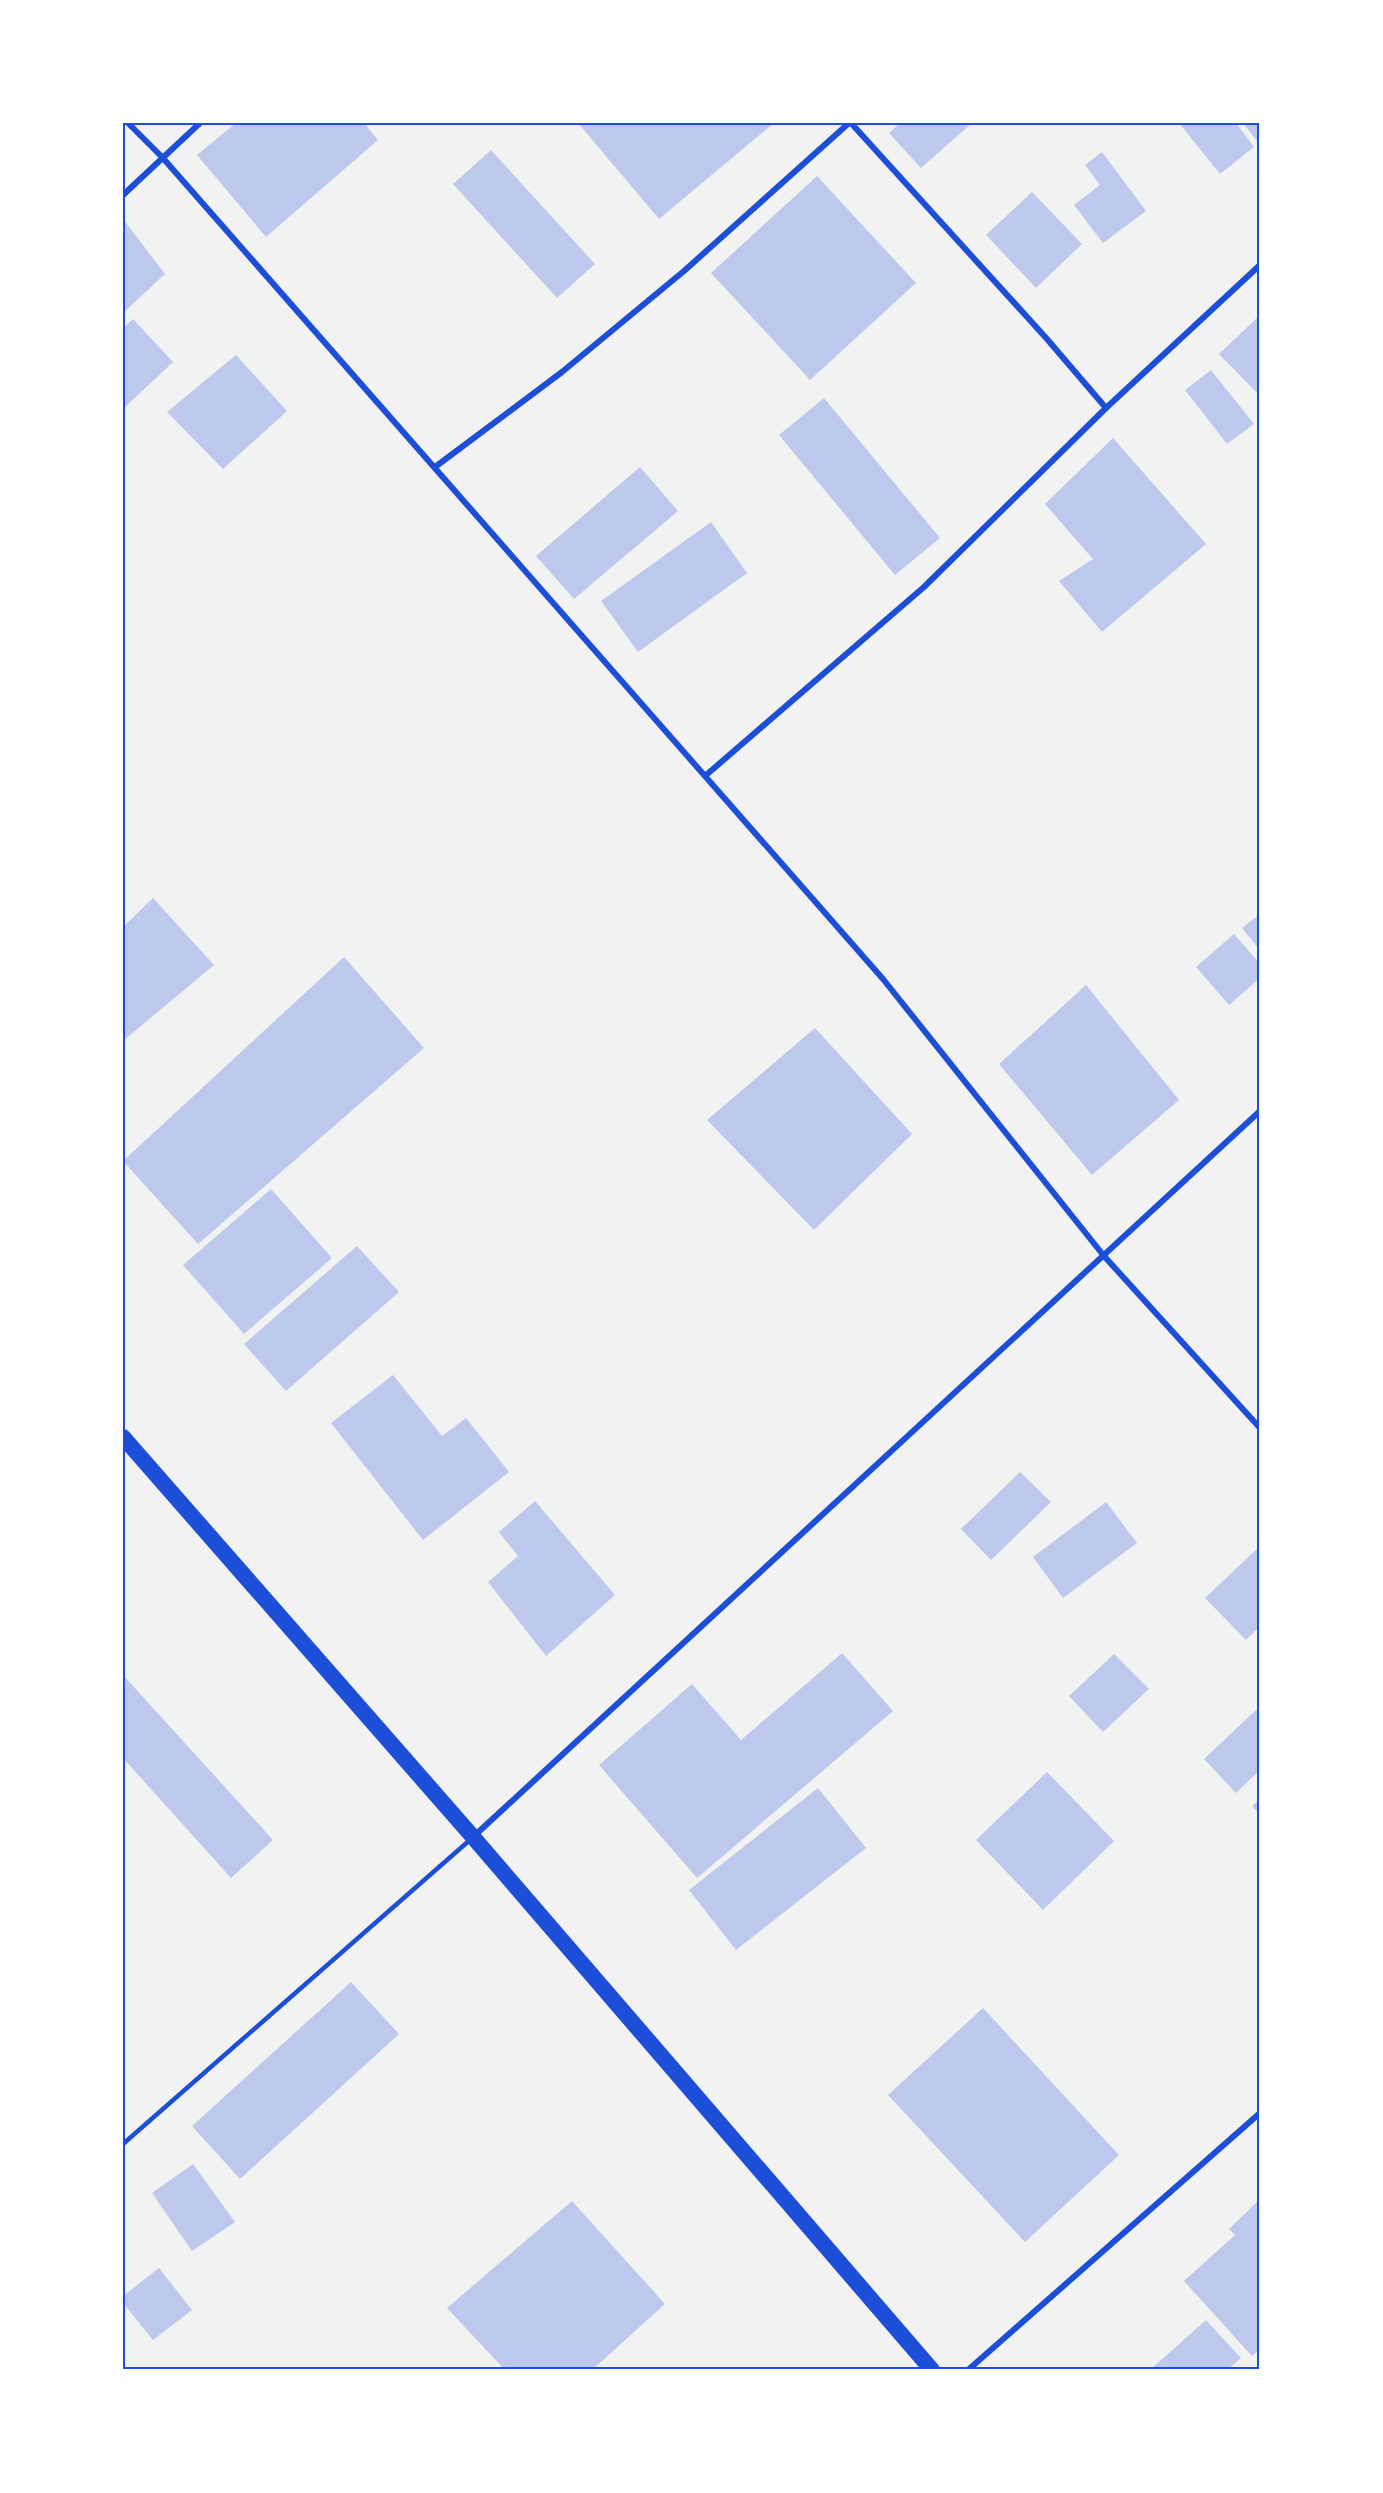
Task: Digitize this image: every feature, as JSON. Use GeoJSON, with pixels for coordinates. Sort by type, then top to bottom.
{"type":"FeatureCollection","features":[{"type":"Feature","properties":{"kind":"highway"},"geometry":{"type":"LineString","coordinates":[[123,1437],[473,1837],[932,2370]]}},
{"type":"Feature","properties":{"kind":"street"},"geometry":{"type":"LineString","coordinates":[[128,123],[162,157],[883,979],[1104,1256],[1260,1428]]}},
{"type":"Feature","properties":{"kind":"street"},"geometry":{"type":"LineString","coordinates":[[123,195],[200,123]]}},
{"type":"Feature","properties":{"kind":"street"},"geometry":{"type":"LineString","coordinates":[[435,467],[562,372],[684,271],[850,123],[1047,339],[1106,408]]}},
{"type":"Feature","properties":{"kind":"street"},"geometry":{"type":"LineString","coordinates":[[705,776],[924,587],[1106,408],[1260,265]]}},
{"type":"Feature","properties":{"kind":"street"},"geometry":{"type":"LineString","coordinates":[[473,1837],[1260,1111]]}},
{"type":"Feature","properties":{"kind":"street"},"geometry":{"type":"LineString","coordinates":[[968,2370],[1260,2113]]}},
{"type":"Feature","properties":{"kind":"lane"},"geometry":{"type":"LineString","coordinates":[[123,2144],[473,1837]]}},
{"type":"Feature","properties":{"kind":"building"},"geometry":{"type":"Polygon","coordinates":[[[236,123],[364,123],[378,140],[266,237],[197,155],[236,123]]]}},
{"type":"Feature","properties":{"kind":"building"},"geometry":{"type":"Polygon","coordinates":[[[578,123],[774,123],[659,219],[578,123]]]}},
{"type":"Feature","properties":{"kind":"building"},"geometry":{"type":"Polygon","coordinates":[[[900,123],[972,123],[921,168],[889,133],[900,123]]]}},
{"type":"Feature","properties":{"kind":"building"},"geometry":{"type":"Polygon","coordinates":[[[1179,123],[1236,123],[1254,147],[1220,174],[1179,123]]]}},
{"type":"Feature","properties":{"kind":"building"},"geometry":{"type":"Polygon","coordinates":[[[1243,123],[1260,123],[1260,145],[1243,123]]]}},
{"type":"Feature","properties":{"kind":"building"},"geometry":{"type":"Polygon","coordinates":[[[491,150],[595,264],[557,298],[453,184],[491,150]]]}},
{"type":"Feature","properties":{"kind":"building"},"geometry":{"type":"Polygon","coordinates":[[[1102,152],[1146,211],[1103,243],[1074,205],[1100,185],[1085,165],[1102,152]]]}},
{"type":"Feature","properties":{"kind":"building"},"geometry":{"type":"Polygon","coordinates":[[[817,176],[916,283],[810,380],[711,273],[817,176]]]}},
{"type":"Feature","properties":{"kind":"building"},"geometry":{"type":"Polygon","coordinates":[[[1032,192],[1082,244],[1036,288],[986,235],[1032,192]]]}},
{"type":"Feature","properties":{"kind":"building"},"geometry":{"type":"Polygon","coordinates":[[[123,219],[165,274],[123,313],[123,219]]]}},
{"type":"Feature","properties":{"kind":"building"},"geometry":{"type":"Polygon","coordinates":[[[1260,315],[1260,396],[1219,354],[1260,315]]]}},
{"type":"Feature","properties":{"kind":"building"},"geometry":{"type":"Polygon","coordinates":[[[133,319],[173,362],[123,409],[123,328],[133,319]]]}},
{"type":"Feature","properties":{"kind":"building"},"geometry":{"type":"Polygon","coordinates":[[[236,355],[287,411],[223,469],[167,412],[236,355]]]}},
{"type":"Feature","properties":{"kind":"building"},"geometry":{"type":"Polygon","coordinates":[[[1211,370],[1254,424],[1227,444],[1185,390],[1211,370]]]}},
{"type":"Feature","properties":{"kind":"building"},"geometry":{"type":"Polygon","coordinates":[[[824,398],[940,538],[895,575],[779,435],[824,398]]]}},
{"type":"Feature","properties":{"kind":"building"},"geometry":{"type":"Polygon","coordinates":[[[1113,438],[1206,544],[1102,632],[1059,581],[1093,559],[1045,504],[1113,438]]]}},
{"type":"Feature","properties":{"kind":"building"},"geometry":{"type":"Polygon","coordinates":[[[640,467],[678,511],[574,599],[536,556],[640,467]]]}},
{"type":"Feature","properties":{"kind":"building"},"geometry":{"type":"Polygon","coordinates":[[[711,522],[747,573],[638,652],[601,601],[711,522]]]}},
{"type":"Feature","properties":{"kind":"building"},"geometry":{"type":"Polygon","coordinates":[[[153,898],[214,965],[123,1041],[123,927],[153,898]]]}},
{"type":"Feature","properties":{"kind":"building"},"geometry":{"type":"Polygon","coordinates":[[[1260,914],[1260,950],[1242,928],[1260,914]]]}},
{"type":"Feature","properties":{"kind":"building"},"geometry":{"type":"Polygon","coordinates":[[[1234,934],[1260,964],[1260,978],[1229,1005],[1196,967],[1234,934]]]}},
{"type":"Feature","properties":{"kind":"building"},"geometry":{"type":"Polygon","coordinates":[[[344,957],[424,1048],[198,1244],[123,1161],[344,957]]]}},
{"type":"Feature","properties":{"kind":"building"},"geometry":{"type":"Polygon","coordinates":[[[1086,985],[1179,1100],[1092,1175],[999,1064],[1086,985]]]}},
{"type":"Feature","properties":{"kind":"building"},"geometry":{"type":"Polygon","coordinates":[[[815,1028],[912,1134],[814,1230],[707,1120],[815,1028]]]}},
{"type":"Feature","properties":{"kind":"building"},"geometry":{"type":"Polygon","coordinates":[[[271,1189],[332,1258],[244,1334],[183,1265],[271,1189]]]}},
{"type":"Feature","properties":{"kind":"building"},"geometry":{"type":"Polygon","coordinates":[[[357,1246],[399,1292],[286,1391],[244,1344],[357,1246]]]}},
{"type":"Feature","properties":{"kind":"building"},"geometry":{"type":"Polygon","coordinates":[[[393,1375],[442,1436],[466,1418],[509,1472],[423,1540],[331,1423],[393,1375]]]}},
{"type":"Feature","properties":{"kind":"building"},"geometry":{"type":"Polygon","coordinates":[[[1020,1472],[1051,1502],[991,1560],[961,1529],[1020,1472]]]}},
{"type":"Feature","properties":{"kind":"building"},"geometry":{"type":"Polygon","coordinates":[[[535,1501],[615,1595],[546,1656],[488,1582],[518,1556],[499,1532],[535,1501]]]}},
{"type":"Feature","properties":{"kind":"building"},"geometry":{"type":"Polygon","coordinates":[[[1106,1502],[1137,1543],[1063,1598],[1033,1557],[1106,1502]]]}},
{"type":"Feature","properties":{"kind":"building"},"geometry":{"type":"Polygon","coordinates":[[[1260,1546],[1260,1626],[1246,1640],[1205,1598],[1260,1546]]]}},
{"type":"Feature","properties":{"kind":"building"},"geometry":{"type":"Polygon","coordinates":[[[842,1653],[893,1711],[697,1878],[599,1765],[692,1684],[741,1740],[842,1653]]]}},
{"type":"Feature","properties":{"kind":"building"},"geometry":{"type":"Polygon","coordinates":[[[1114,1654],[1149,1689],[1103,1732],[1069,1696],[1114,1654]]]}},
{"type":"Feature","properties":{"kind":"building"},"geometry":{"type":"Polygon","coordinates":[[[123,1675],[273,1840],[231,1878],[123,1758],[123,1675]]]}},
{"type":"Feature","properties":{"kind":"building"},"geometry":{"type":"Polygon","coordinates":[[[1256,1710],[1260,1713],[1260,1770],[1236,1793],[1204,1759],[1256,1710]]]}},
{"type":"Feature","properties":{"kind":"building"},"geometry":{"type":"Polygon","coordinates":[[[1047,1772],[1114,1841],[1043,1910],[976,1840],[1047,1772]]]}},
{"type":"Feature","properties":{"kind":"building"},"geometry":{"type":"Polygon","coordinates":[[[818,1788],[866,1848],[736,1950],[689,1890],[818,1788]]]}},
{"type":"Feature","properties":{"kind":"building"},"geometry":{"type":"Polygon","coordinates":[[[1260,1799],[1260,1815],[1252,1806],[1260,1799]]]}},
{"type":"Feature","properties":{"kind":"building"},"geometry":{"type":"Polygon","coordinates":[[[351,1982],[399,2034],[240,2179],[192,2126],[351,1982]]]}},
{"type":"Feature","properties":{"kind":"building"},"geometry":{"type":"Polygon","coordinates":[[[983,2008],[1119,2155],[1025,2242],[888,2095],[983,2008]]]}},
{"type":"Feature","properties":{"kind":"building"},"geometry":{"type":"Polygon","coordinates":[[[193,2164],[235,2222],[192,2251],[152,2193],[193,2164]]]}},
{"type":"Feature","properties":{"kind":"building"},"geometry":{"type":"Polygon","coordinates":[[[1260,2199],[1260,2349],[1252,2356],[1184,2281],[1235,2235],[1229,2229],[1260,2199]]]}},
{"type":"Feature","properties":{"kind":"building"},"geometry":{"type":"Polygon","coordinates":[[[572,2201],[665,2304],[592,2370],[505,2370],[447,2308],[572,2201]]]}},
{"type":"Feature","properties":{"kind":"building"},"geometry":{"type":"Polygon","coordinates":[[[159,2268],[192,2310],[153,2340],[123,2303],[123,2296],[159,2268]]]}},
{"type":"Feature","properties":{"kind":"building"},"geometry":{"type":"Polygon","coordinates":[[[1206,2320],[1241,2358],[1227,2370],[1150,2370],[1206,2320]]]}}]}
